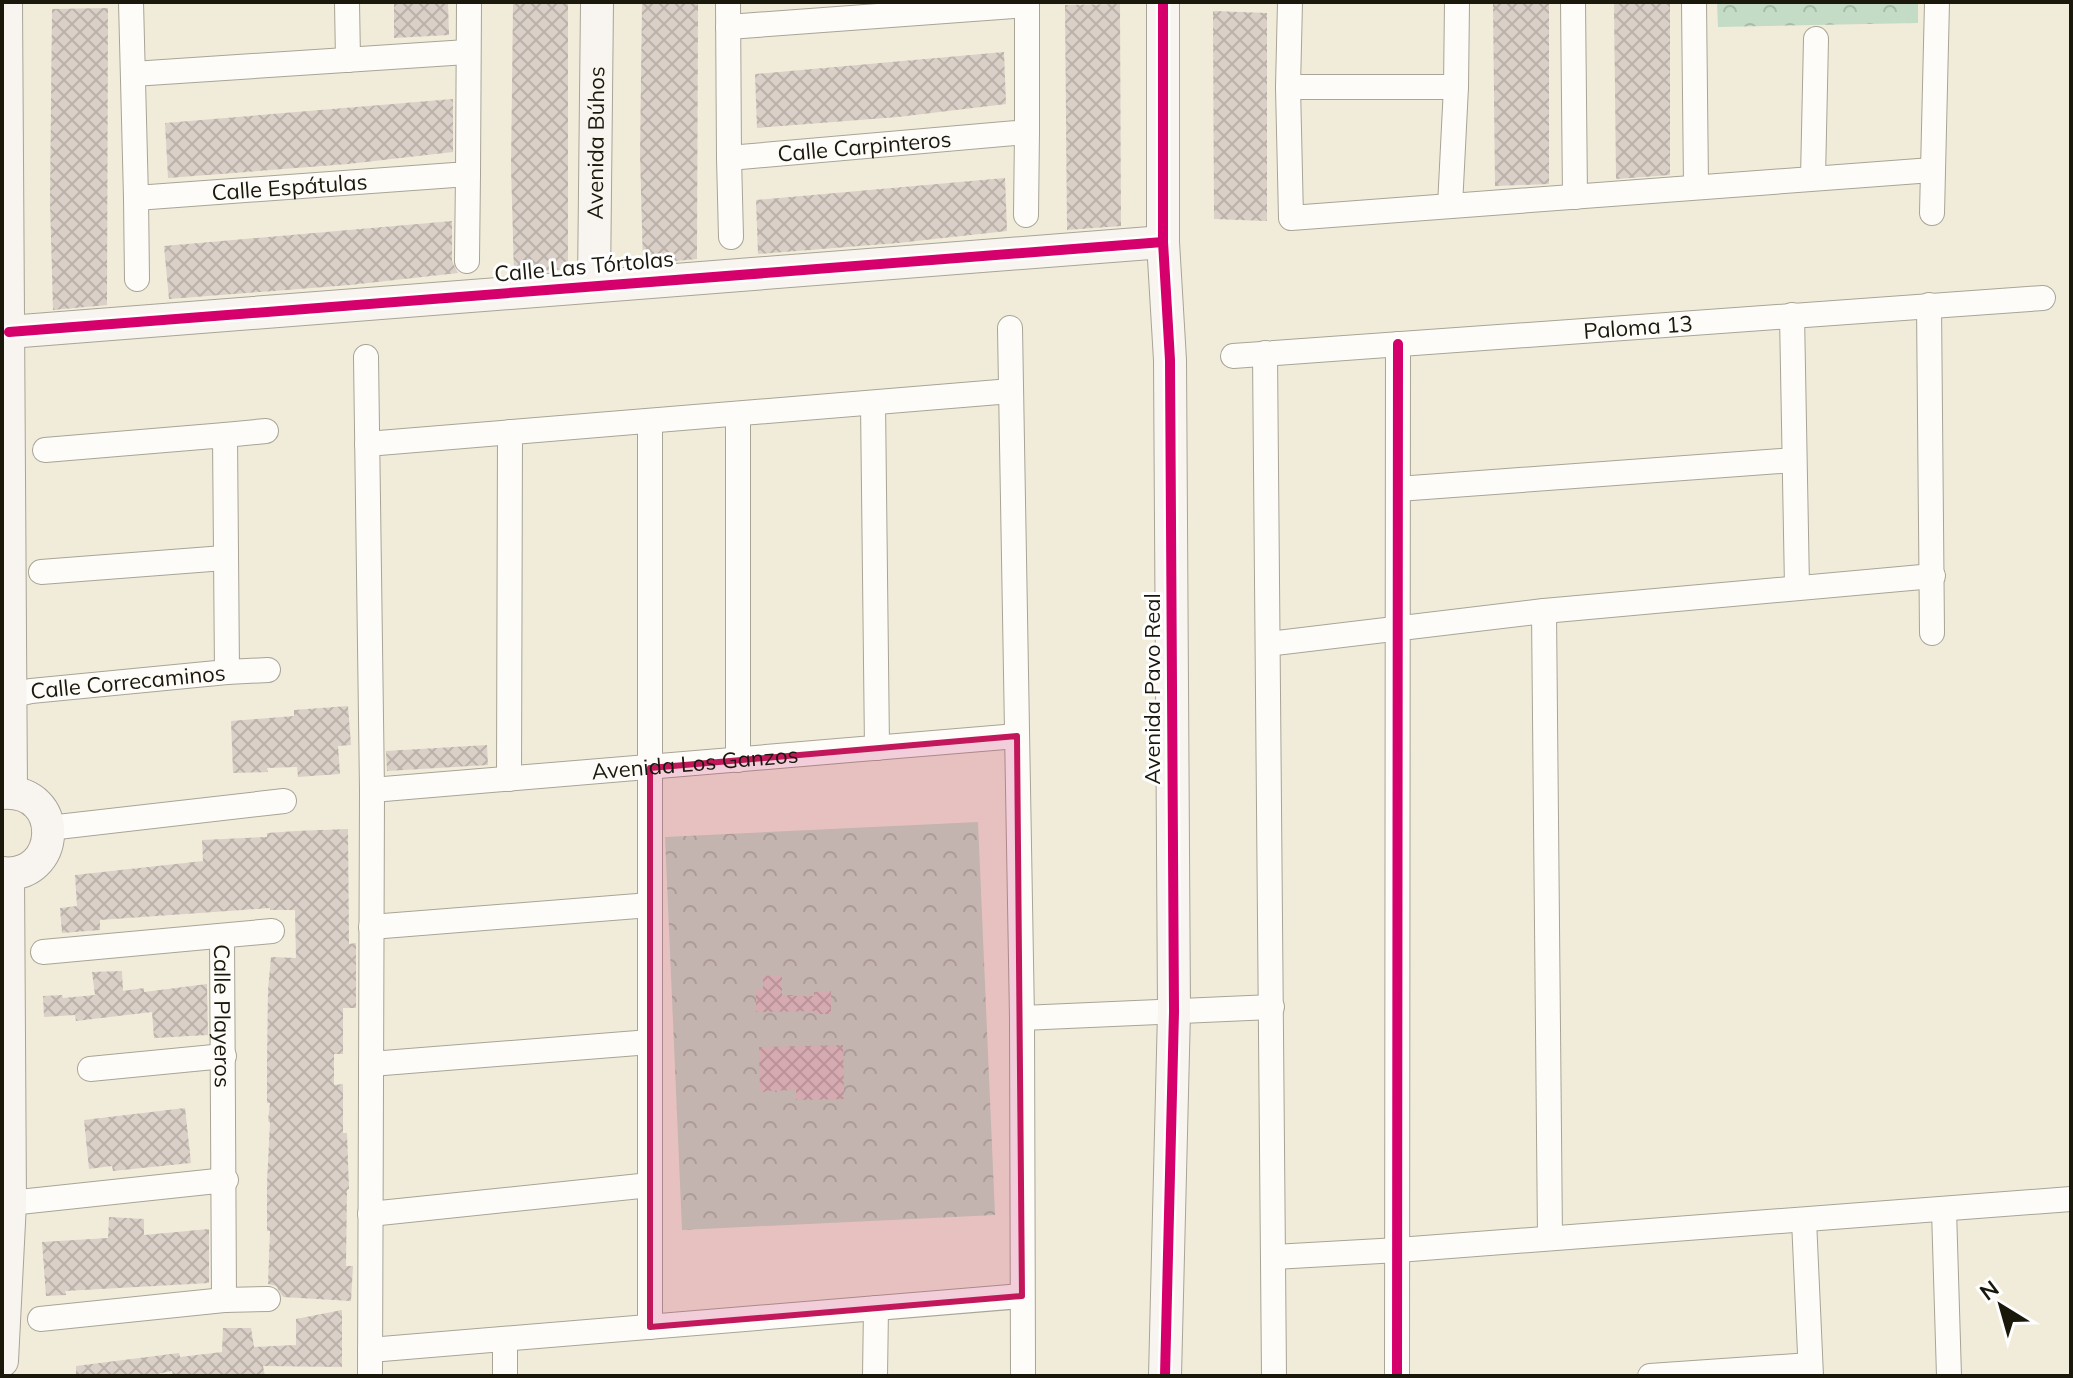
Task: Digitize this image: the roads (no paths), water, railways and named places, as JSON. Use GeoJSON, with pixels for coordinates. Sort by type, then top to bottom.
{"type":"FeatureCollection","features":[{"type":"Feature","properties":{"kind":"street"},"geometry":{"type":"LineString","coordinates":[[2,1361],[10,1203],[5,874],[22,872],[34,865],[43,855],[49,828],[46,817],[32,800],[7,792],[9,332],[6,2]]}},
{"type":"Feature","properties":{"kind":"street"},"geometry":{"type":"LineString","coordinates":[[131,2],[137,279]]}},
{"type":"Feature","properties":{"kind":"street"},"geometry":{"type":"LineString","coordinates":[[347,2],[348,60]]}},
{"type":"Feature","properties":{"kind":"street"},"geometry":{"type":"LineString","coordinates":[[467,261],[469,2]]}},
{"type":"Feature","properties":{"kind":"street","name":"Avenida Búhos"},"geometry":{"type":"LineString","coordinates":[[594,285],[597,2]]}},
{"type":"Feature","properties":{"kind":"street"},"geometry":{"type":"LineString","coordinates":[[728,2],[731,237]]}},
{"type":"Feature","properties":{"kind":"street","name":"Avenida Pavo Real"},"geometry":{"type":"LineString","coordinates":[[1163,2],[1163,242],[1170,360],[1174,1012],[1165,1376]]}},
{"type":"Feature","properties":{"kind":"street"},"geometry":{"type":"LineString","coordinates":[[1290,2],[1291,218],[1932,170]]}},
{"type":"Feature","properties":{"kind":"street"},"geometry":{"type":"LineString","coordinates":[[1450,206],[1457,2]]}},
{"type":"Feature","properties":{"kind":"street"},"geometry":{"type":"LineString","coordinates":[[1573,2],[1575,197]]}},
{"type":"Feature","properties":{"kind":"street"},"geometry":{"type":"LineString","coordinates":[[1694,2],[1696,186]]}},
{"type":"Feature","properties":{"kind":"street"},"geometry":{"type":"LineString","coordinates":[[1932,213],[1937,2]]}},
{"type":"Feature","properties":{"kind":"street"},"geometry":{"type":"LineString","coordinates":[[728,27],[840,10],[1027,3],[1026,215]]}},
{"type":"Feature","properties":{"kind":"street"},"geometry":{"type":"LineString","coordinates":[[1813,178],[1816,39]]}},
{"type":"Feature","properties":{"kind":"street"},"geometry":{"type":"LineString","coordinates":[[133,74],[467,52]]}},
{"type":"Feature","properties":{"kind":"street"},"geometry":{"type":"LineString","coordinates":[[1288,87],[1456,87]]}},
{"type":"Feature","properties":{"kind":"street","name":"Calle Carpinteros"},"geometry":{"type":"LineString","coordinates":[[729,158],[1027,132]]}},
{"type":"Feature","properties":{"kind":"street","name":"Calle Espátulas"},"geometry":{"type":"LineString","coordinates":[[136,198],[468,174]]}},
{"type":"Feature","properties":{"kind":"street","name":"Calle Las Tórtolas"},"geometry":{"type":"LineString","coordinates":[[9,332],[1163,242]]}},
{"type":"Feature","properties":{"kind":"street","name":"Paloma 13"},"geometry":{"type":"LineString","coordinates":[[1233,356],[2043,298]]}},
{"type":"Feature","properties":{"kind":"street"},"geometry":{"type":"LineString","coordinates":[[1929,305],[1932,633]]}},
{"type":"Feature","properties":{"kind":"street"},"geometry":{"type":"LineString","coordinates":[[1792,315],[1797,587]]}},
{"type":"Feature","properties":{"kind":"street"},"geometry":{"type":"LineString","coordinates":[[1010,328],[1022,1018],[1023,1376]]}},
{"type":"Feature","properties":{"kind":"street"},"geometry":{"type":"LineString","coordinates":[[1397,1376],[1398,344]]}},
{"type":"Feature","properties":{"kind":"street"},"geometry":{"type":"LineString","coordinates":[[1265,353],[1274,1376]]}},
{"type":"Feature","properties":{"kind":"street"},"geometry":{"type":"LineString","coordinates":[[366,357],[372,790],[370,1376]]}},
{"type":"Feature","properties":{"kind":"street"},"geometry":{"type":"LineString","coordinates":[[367,444],[1011,391]]}},
{"type":"Feature","properties":{"kind":"street"},"geometry":{"type":"LineString","coordinates":[[873,403],[877,748]]}},
{"type":"Feature","properties":{"kind":"street"},"geometry":{"type":"LineString","coordinates":[[738,414],[738,760]]}},
{"type":"Feature","properties":{"kind":"street"},"geometry":{"type":"LineString","coordinates":[[650,421],[650,1327]]}},
{"type":"Feature","properties":{"kind":"street"},"geometry":{"type":"LineString","coordinates":[[45,450],[266,431]]}},
{"type":"Feature","properties":{"kind":"street"},"geometry":{"type":"LineString","coordinates":[[509,779],[510,432]]}},
{"type":"Feature","properties":{"kind":"street","name":"Calle Correcaminos"},"geometry":{"type":"LineString","coordinates":[[9,696],[31,691],[227,672],[225,435]]}},
{"type":"Feature","properties":{"kind":"street"},"geometry":{"type":"LineString","coordinates":[[1398,489],[1794,460]]}},
{"type":"Feature","properties":{"kind":"street"},"geometry":{"type":"LineString","coordinates":[[41,572],[224,558]]}},
{"type":"Feature","properties":{"kind":"street"},"geometry":{"type":"LineString","coordinates":[[1268,644],[1544,611],[1933,576]]}},
{"type":"Feature","properties":{"kind":"street"},"geometry":{"type":"LineString","coordinates":[[1544,611],[1550,1238]]}},
{"type":"Feature","properties":{"kind":"street"},"geometry":{"type":"LineString","coordinates":[[227,672],[268,670]]}},
{"type":"Feature","properties":{"kind":"street","name":"Avenida Los Ganzos"},"geometry":{"type":"LineString","coordinates":[[372,790],[1017,736]]}},
{"type":"Feature","properties":{"kind":"street"},"geometry":{"type":"LineString","coordinates":[[49,828],[284,801]]}},
{"type":"Feature","properties":{"kind":"street"},"geometry":{"type":"LineString","coordinates":[[371,927],[650,905]]}},
{"type":"Feature","properties":{"kind":"street"},"geometry":{"type":"LineString","coordinates":[[222,936],[272,931]]}},
{"type":"Feature","properties":{"kind":"street","name":"Calle Playeros"},"geometry":{"type":"LineString","coordinates":[[43,952],[222,936],[226,1180],[224,1300]]}},
{"type":"Feature","properties":{"kind":"street"},"geometry":{"type":"LineString","coordinates":[[1022,1018],[1272,1007]]}},
{"type":"Feature","properties":{"kind":"street"},"geometry":{"type":"LineString","coordinates":[[371,1064],[650,1042]]}},
{"type":"Feature","properties":{"kind":"street"},"geometry":{"type":"LineString","coordinates":[[90,1069],[224,1056]]}},
{"type":"Feature","properties":{"kind":"street"},"geometry":{"type":"LineString","coordinates":[[10,1203],[226,1180]]}},
{"type":"Feature","properties":{"kind":"street"},"geometry":{"type":"LineString","coordinates":[[370,1214],[650,1185]]}},
{"type":"Feature","properties":{"kind":"street"},"geometry":{"type":"LineString","coordinates":[[1274,1257],[2071,1199]]}},
{"type":"Feature","properties":{"kind":"street"},"geometry":{"type":"LineString","coordinates":[[1944,1210],[1949,1376]]}},
{"type":"Feature","properties":{"kind":"street"},"geometry":{"type":"LineString","coordinates":[[1650,1376],[1810,1371],[1804,1220]]}},
{"type":"Feature","properties":{"kind":"street"},"geometry":{"type":"LineString","coordinates":[[370,1350],[1022,1296]]}},
{"type":"Feature","properties":{"kind":"street"},"geometry":{"type":"LineString","coordinates":[[40,1319],[224,1300],[268,1299]]}},
{"type":"Feature","properties":{"kind":"street"},"geometry":{"type":"LineString","coordinates":[[875,1376],[876,1308]]}},
{"type":"Feature","properties":{"kind":"street"},"geometry":{"type":"LineString","coordinates":[[505,1339],[505,1376]]}}]}
